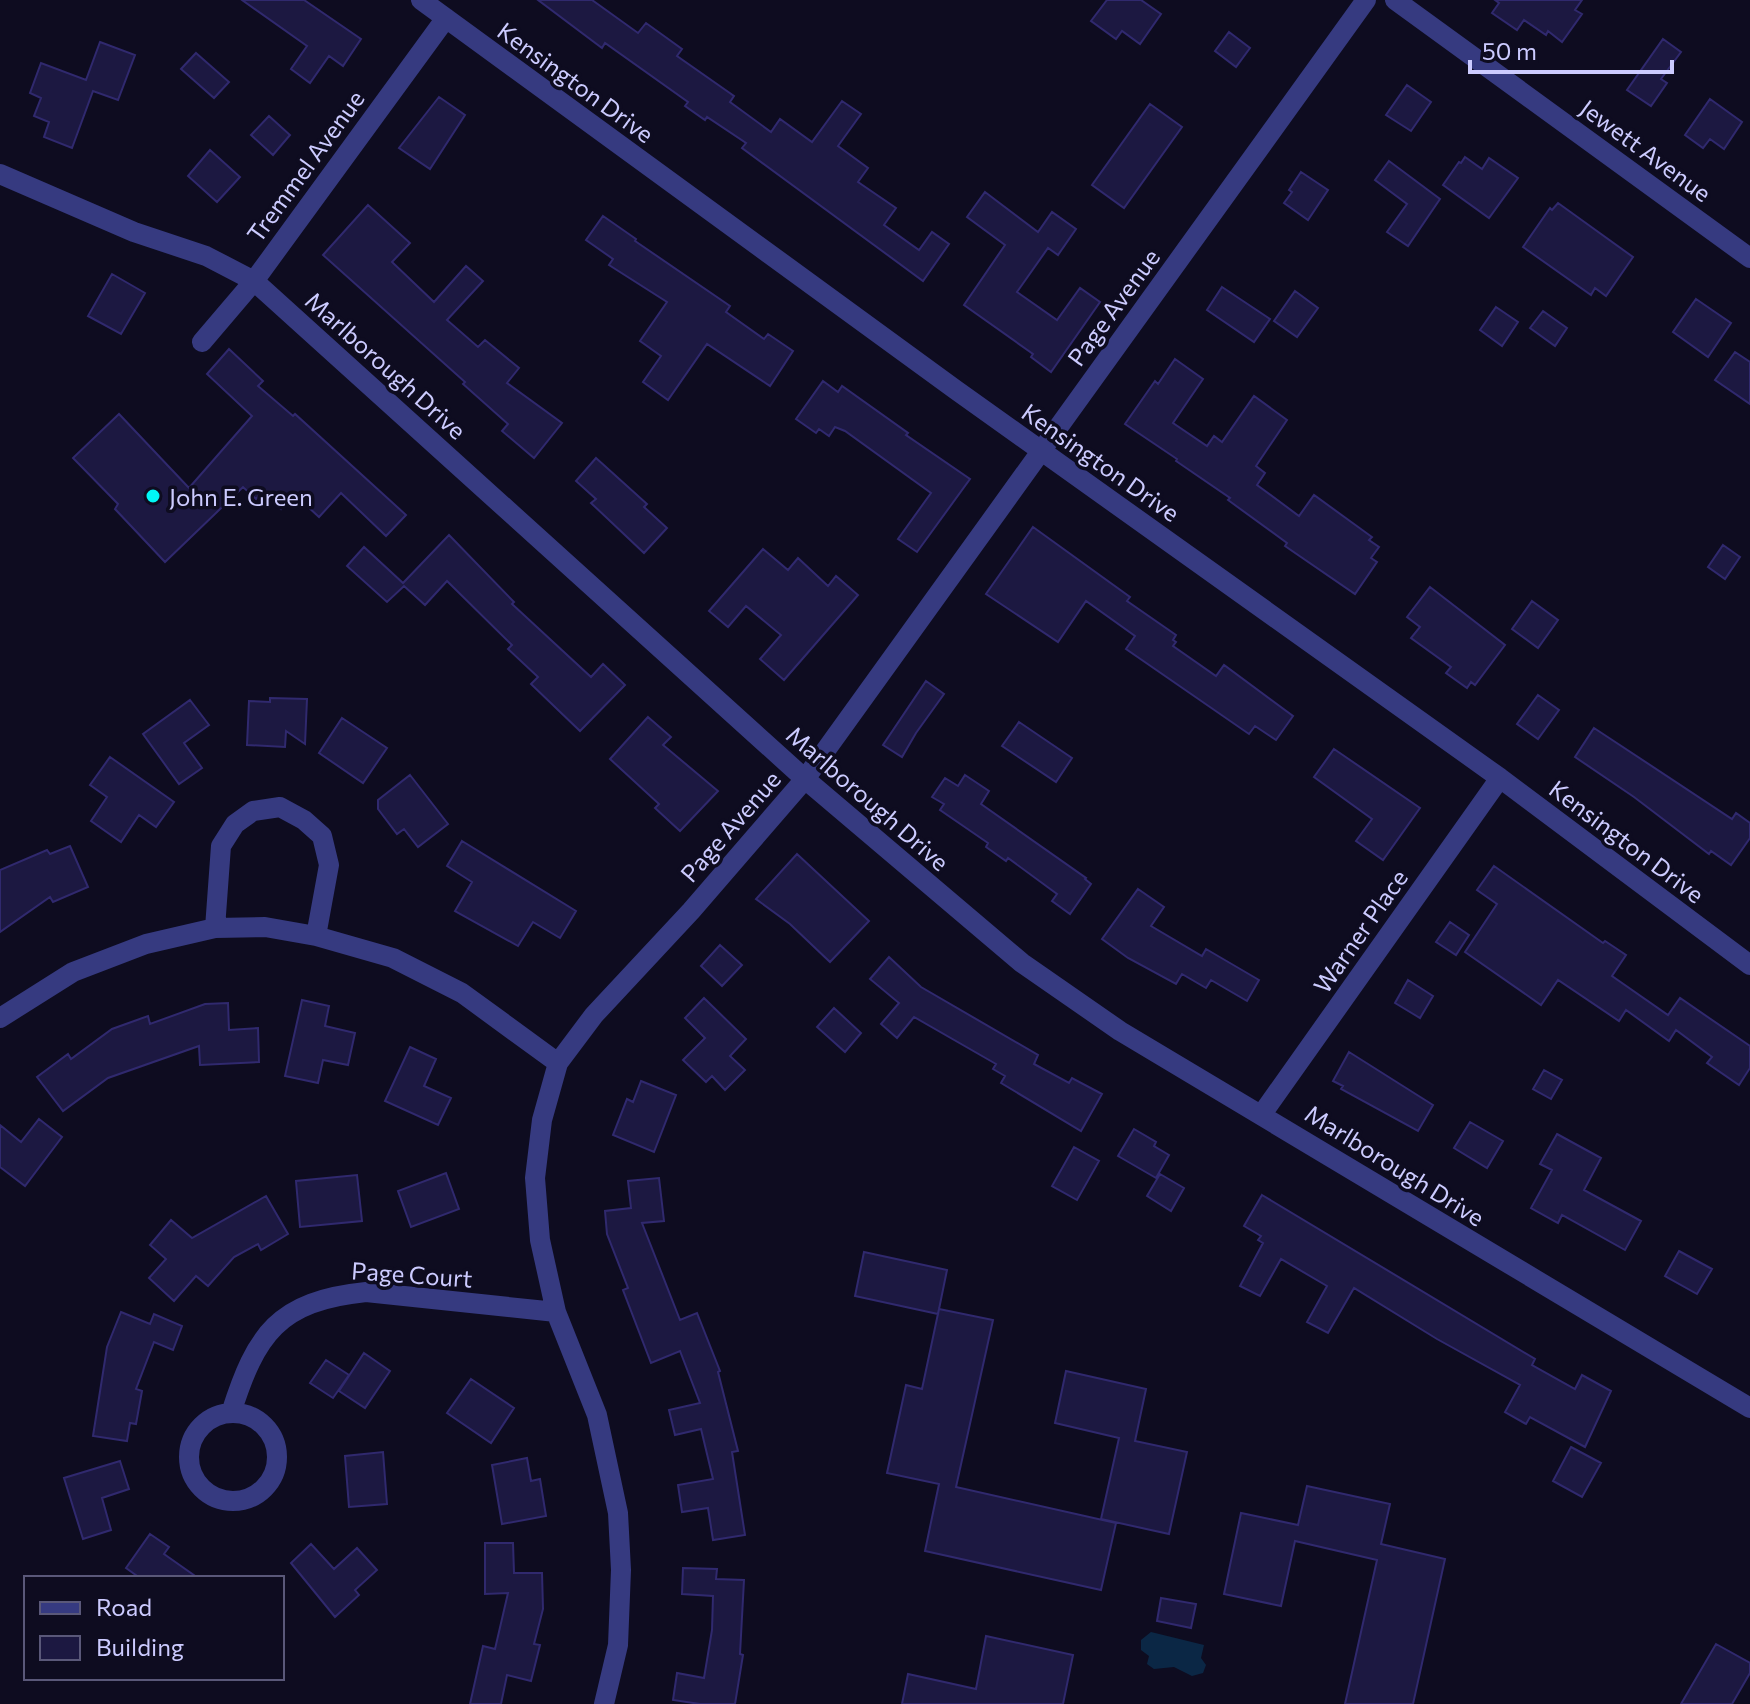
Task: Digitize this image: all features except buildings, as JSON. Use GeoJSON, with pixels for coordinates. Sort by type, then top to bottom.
{"type":"FeatureCollection","features":[{"type":"Feature","properties":{"kind":"street","name":"Kensington Drive"},"geometry":{"type":"LineString","coordinates":[[421,0],[1041,451],[1500,778],[1750,965]]}},
{"type":"Feature","properties":{"kind":"street","name":"Page Avenue"},"geometry":{"type":"LineString","coordinates":[[604,1704],[618,1645],[621,1570],[618,1513],[597,1415],[556,1312],[540,1240],[535,1178],[542,1120],[558,1063],[594,1015],[691,911],[805,779],[1366,0]]}},
{"type":"Feature","properties":{"kind":"street","name":"Jewett Avenue"},"geometry":{"type":"LineString","coordinates":[[1395,0],[1750,258]]}},
{"type":"Feature","properties":{"kind":"street","name":"Tremmel Avenue"},"geometry":{"type":"LineString","coordinates":[[202,342],[254,281],[446,18]]}},
{"type":"Feature","properties":{"kind":"street","name":"Marlborough Drive"},"geometry":{"type":"LineString","coordinates":[[0,174],[134,232],[206,256],[254,281],[805,779],[1022,963],[1120,1031],[1750,1408]]}},
{"type":"Feature","properties":{"kind":"street","name":"Warner Place"},"geometry":{"type":"LineString","coordinates":[[1262,1114],[1500,778]]}},
{"type":"Feature","properties":{"kind":"street"},"geometry":{"type":"LineString","coordinates":[[215,928],[221,846],[235,824],[253,811],[280,807],[304,820],[322,836],[329,865],[316,936]]}},
{"type":"Feature","properties":{"kind":"street"},"geometry":{"type":"LineString","coordinates":[[0,1018],[73,972],[146,944],[215,928],[265,927],[316,936],[393,958],[462,993],[558,1063]]}},
{"type":"Feature","properties":{"kind":"street","name":"Page Court"},"geometry":{"type":"LineString","coordinates":[[231,1413],[244,1373],[261,1339],[287,1316],[337,1295],[366,1292],[556,1312]]}},
{"type":"Feature","properties":{"kind":"street"},"geometry":{"type":"LineString","coordinates":[[231,1413],[259,1421],[276,1445],[277,1460],[273,1475],[254,1496],[240,1501],[212,1495],[201,1487],[189,1461],[195,1433],[217,1416],[231,1413]]}},
{"type":"Feature","properties":{"kind":"water"},"geometry":{"type":"Polygon","coordinates":[[[1151,1632],[1204,1645],[1201,1658],[1206,1665],[1203,1673],[1192,1676],[1174,1667],[1154,1669],[1147,1664],[1149,1656],[1141,1650],[1141,1640],[1151,1632]]]}},
{"type":"Feature","properties":{"kind":"place","name":"John E. Green"},"geometry":{"type":"Point","coordinates":[153,496]}}]}
